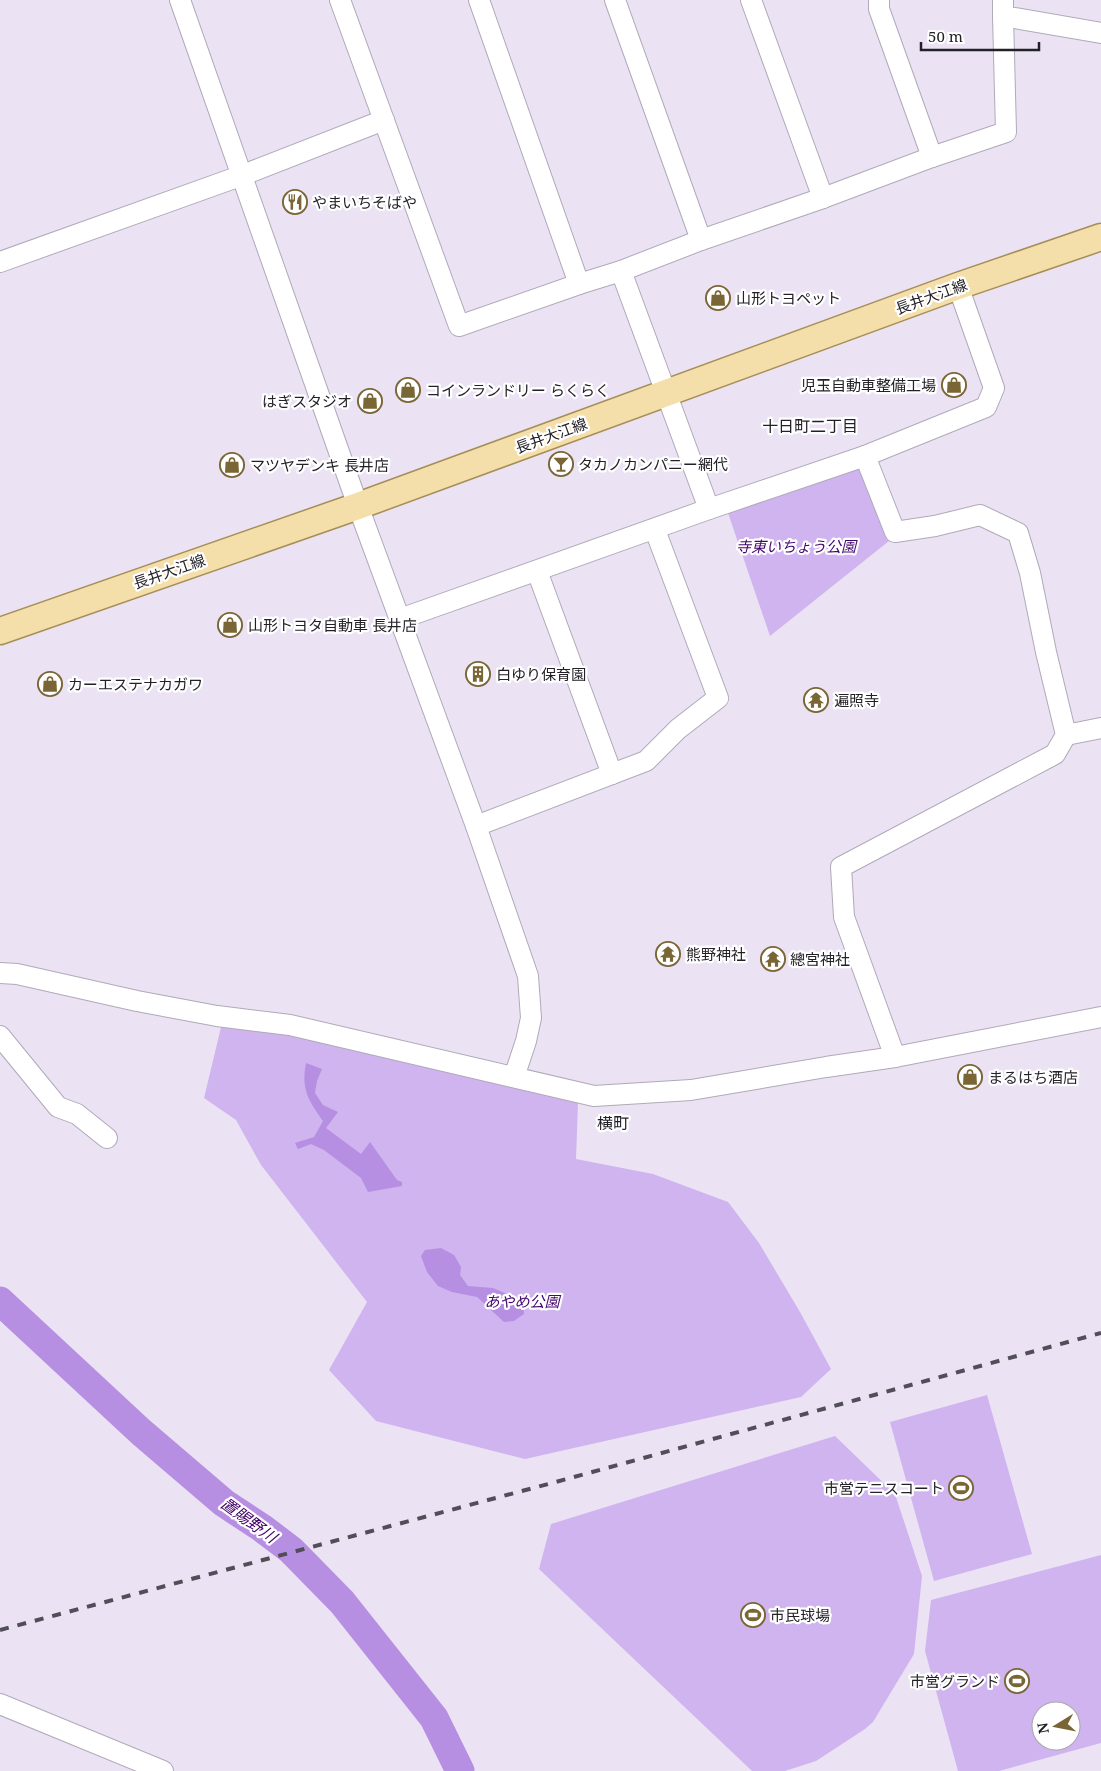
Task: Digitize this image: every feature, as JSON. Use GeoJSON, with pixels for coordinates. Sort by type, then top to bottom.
{"type":"FeatureCollection","features":[{"type":"Feature","properties":{"kind":"main road","name":"長井大江線"},"geometry":{"type":"LineString","coordinates":[[0,631],[358,506],[958,286],[1101,237]]}},
{"type":"Feature","properties":{"kind":"street"},"geometry":{"type":"LineString","coordinates":[[180,0],[358,506],[476,826],[528,976],[531,1018],[526,1041],[514,1077]]}},
{"type":"Feature","properties":{"kind":"street"},"geometry":{"type":"LineString","coordinates":[[340,0],[459,326],[621,271],[701,240],[1006,132],[1003,8],[1101,33]]}},
{"type":"Feature","properties":{"kind":"street"},"geometry":{"type":"LineString","coordinates":[[479,0],[579,284]]}},
{"type":"Feature","properties":{"kind":"street"},"geometry":{"type":"LineString","coordinates":[[615,0],[701,240]]}},
{"type":"Feature","properties":{"kind":"street"},"geometry":{"type":"LineString","coordinates":[[751,0],[823,198]]}},
{"type":"Feature","properties":{"kind":"street"},"geometry":{"type":"LineString","coordinates":[[879,0],[879,9],[932,157]]}},
{"type":"Feature","properties":{"kind":"street"},"geometry":{"type":"LineString","coordinates":[[0,262],[243,175],[384,120]]}},
{"type":"Feature","properties":{"kind":"street"},"geometry":{"type":"LineString","coordinates":[[621,271],[709,509]]}},
{"type":"Feature","properties":{"kind":"street"},"geometry":{"type":"LineString","coordinates":[[400,620],[655,530],[709,509],[865,456],[986,407],[994,388],[958,286]]}},
{"type":"Feature","properties":{"kind":"street"},"geometry":{"type":"LineString","coordinates":[[865,456],[895,532],[934,526],[980,515],[1018,533],[1030,573],[1046,652],[1066,735],[1055,754],[842,867],[844,917],[895,1057]]}},
{"type":"Feature","properties":{"kind":"street"},"geometry":{"type":"LineString","coordinates":[[476,826],[646,761],[678,728],[718,698],[655,530]]}},
{"type":"Feature","properties":{"kind":"street"},"geometry":{"type":"LineString","coordinates":[[537,571],[612,774]]}},
{"type":"Feature","properties":{"kind":"street"},"geometry":{"type":"LineString","coordinates":[[1066,735],[1101,728]]}},
{"type":"Feature","properties":{"kind":"street"},"geometry":{"type":"LineString","coordinates":[[0,972],[208,1014],[290,1024],[594,1096],[691,1090],[895,1057],[1101,1017]]}},
{"type":"Feature","properties":{"kind":"street"},"geometry":{"type":"LineString","coordinates":[[0,1036],[58,1107],[77,1114],[107,1138]]}},
{"type":"Feature","properties":{"kind":"street"},"geometry":{"type":"LineString","coordinates":[[0,1704],[163,1771]]}},
{"type":"Feature","properties":{"kind":"green space","name":"寺東いちょう公園"},"geometry":{"type":"Polygon","coordinates":[[[860,468],[889,541],[770,636],[728,513],[860,468]]]}},
{"type":"Feature","properties":{"kind":"green space","name":"あやめ公園"},"geometry":{"type":"Polygon","coordinates":[[[222,1023],[340,1045],[578,1103],[576,1159],[653,1174],[728,1202],[759,1243],[831,1369],[801,1397],[525,1459],[376,1421],[329,1370],[367,1302],[261,1165],[236,1120],[204,1098],[222,1023]]]}},
{"type":"Feature","properties":{"kind":"green space","name":"市営テニスコート"},"geometry":{"type":"Polygon","coordinates":[[[987,1395],[1032,1554],[934,1581],[890,1422],[987,1395]]]}},
{"type":"Feature","properties":{"kind":"green space","name":"市民球場"},"geometry":{"type":"Polygon","coordinates":[[[835,1436],[895,1494],[922,1576],[914,1654],[873,1722],[865,1729],[816,1761],[785,1771],[752,1771],[539,1569],[551,1524],[835,1436]]]}},
{"type":"Feature","properties":{"kind":"green space","name":"市営グランド"},"geometry":{"type":"Polygon","coordinates":[[[1101,1555],[1101,1743],[1081,1748],[1081,1701],[1031,1701],[1031,1751],[1072,1751],[999,1771],[958,1771],[925,1651],[931,1600],[1101,1555]]]}},
{"type":"Feature","properties":{"kind":"shaded area"},"geometry":{"type":"Polygon","coordinates":[[[306,1063],[322,1069],[315,1093],[323,1105],[338,1112],[326,1128],[361,1154],[370,1142],[397,1180],[402,1182],[402,1186],[368,1192],[361,1178],[324,1150],[311,1144],[298,1149],[295,1143],[314,1137],[323,1121],[307,1094],[304,1080],[306,1063]]]}},
{"type":"Feature","properties":{"kind":"shaded area"},"geometry":{"type":"Polygon","coordinates":[[[441,1248],[454,1255],[461,1267],[460,1275],[468,1286],[493,1288],[523,1301],[524,1314],[514,1321],[504,1322],[477,1297],[452,1292],[438,1286],[427,1272],[421,1256],[425,1250],[441,1248]]]}},
{"type":"Feature","properties":{"kind":"waterway","name":"置賜野川"},"geometry":{"type":"LineString","coordinates":[[0,1301],[141,1432],[224,1503],[291,1550],[342,1602],[434,1718],[460,1771]]}},
{"type":"Feature","properties":{"kind":"railway"},"geometry":{"type":"LineString","coordinates":[[0,1630],[552,1483],[1101,1333]]}},
{"type":"Feature","properties":{"kind":"place","name":"やまいちそばや"},"geometry":{"type":"Point","coordinates":[295,202]}},
{"type":"Feature","properties":{"kind":"place","name":"山形トヨペット"},"geometry":{"type":"Point","coordinates":[718,298]}},
{"type":"Feature","properties":{"kind":"place","name":"児玉自動車整備工場"},"geometry":{"type":"Point","coordinates":[954,385]}},
{"type":"Feature","properties":{"kind":"place","name":"コインランドリー らくらく"},"geometry":{"type":"Point","coordinates":[408,390]}},
{"type":"Feature","properties":{"kind":"place","name":"はぎスタジオ"},"geometry":{"type":"Point","coordinates":[370,401]}},
{"type":"Feature","properties":{"kind":"place","name":"タカノカンパニー網代"},"geometry":{"type":"Point","coordinates":[561,464]}},
{"type":"Feature","properties":{"kind":"place","name":"マツヤデンキ 長井店"},"geometry":{"type":"Point","coordinates":[232,465]}},
{"type":"Feature","properties":{"kind":"place","name":"山形トヨタ自動車 長井店"},"geometry":{"type":"Point","coordinates":[230,625]}},
{"type":"Feature","properties":{"kind":"place","name":"白ゆり保育園"},"geometry":{"type":"Point","coordinates":[478,674]}},
{"type":"Feature","properties":{"kind":"place","name":"カーエステナカガワ"},"geometry":{"type":"Point","coordinates":[50,684]}},
{"type":"Feature","properties":{"kind":"place","name":"遍照寺"},"geometry":{"type":"Point","coordinates":[816,700]}},
{"type":"Feature","properties":{"kind":"place","name":"熊野神社"},"geometry":{"type":"Point","coordinates":[668,954]}},
{"type":"Feature","properties":{"kind":"place","name":"總宮神社"},"geometry":{"type":"Point","coordinates":[773,959]}},
{"type":"Feature","properties":{"kind":"place","name":"まるはち酒店"},"geometry":{"type":"Point","coordinates":[970,1077]}},
{"type":"Feature","properties":{"kind":"place","name":"市営テニスコート"},"geometry":{"type":"Point","coordinates":[961,1488]}},
{"type":"Feature","properties":{"kind":"place","name":"市民球場"},"geometry":{"type":"Point","coordinates":[753,1615]}},
{"type":"Feature","properties":{"kind":"place","name":"市営グランド"},"geometry":{"type":"Point","coordinates":[1017,1681]}},
{"type":"Feature","properties":{"kind":"district","name":"十日町二丁目"},"geometry":{"type":"Point","coordinates":[810,426]}},
{"type":"Feature","properties":{"kind":"district","name":"横町"},"geometry":{"type":"Point","coordinates":[613,1123]}}]}
